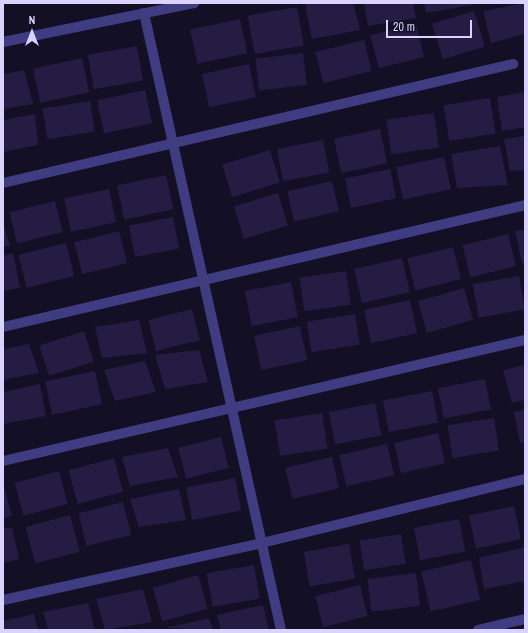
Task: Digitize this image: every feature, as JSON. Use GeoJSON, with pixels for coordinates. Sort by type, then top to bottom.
{"type":"FeatureCollection","features":[{"type":"Feature","properties":{"kind":"street"},"geometry":{"type":"LineString","coordinates":[[3,42],[194,3]]}},
{"type":"Feature","properties":{"kind":"street"},"geometry":{"type":"LineString","coordinates":[[144,13],[281,630]]}},
{"type":"Feature","properties":{"kind":"street"},"geometry":{"type":"LineString","coordinates":[[3,183],[173,142],[513,64]]}},
{"type":"Feature","properties":{"kind":"street"},"geometry":{"type":"LineString","coordinates":[[3,327],[203,278],[525,204]]}},
{"type":"Feature","properties":{"kind":"street"},"geometry":{"type":"LineString","coordinates":[[3,461],[525,340]]}},
{"type":"Feature","properties":{"kind":"street"},"geometry":{"type":"LineString","coordinates":[[3,600],[262,543],[525,479]]}},
{"type":"Feature","properties":{"kind":"street"},"geometry":{"type":"LineString","coordinates":[[478,630],[525,618]]}},
{"type":"Feature","properties":{"kind":"building"},"geometry":{"type":"Polygon","coordinates":[[[313,3],[353,3],[360,30],[312,39],[305,5],[313,3]]]}},
{"type":"Feature","properties":{"kind":"building"},"geometry":{"type":"Polygon","coordinates":[[[364,3],[413,3],[416,18],[368,26],[364,3]]]}},
{"type":"Feature","properties":{"kind":"building"},"geometry":{"type":"Polygon","coordinates":[[[424,3],[471,3],[472,5],[426,13],[424,3]]]}},
{"type":"Feature","properties":{"kind":"building"},"geometry":{"type":"Polygon","coordinates":[[[525,3],[525,34],[491,43],[483,11],[525,3]]]}},
{"type":"Feature","properties":{"kind":"building"},"geometry":{"type":"Polygon","coordinates":[[[297,7],[304,45],[255,54],[248,16],[297,7]]]}},
{"type":"Feature","properties":{"kind":"building"},"geometry":{"type":"Polygon","coordinates":[[[474,11],[485,46],[443,59],[432,24],[474,11]]]}},
{"type":"Feature","properties":{"kind":"building"},"geometry":{"type":"Polygon","coordinates":[[[240,19],[247,53],[197,64],[190,30],[240,19]]]}},
{"type":"Feature","properties":{"kind":"building"},"geometry":{"type":"Polygon","coordinates":[[[416,24],[424,57],[379,68],[370,35],[416,24]]]}},
{"type":"Feature","properties":{"kind":"building"},"geometry":{"type":"Polygon","coordinates":[[[364,40],[372,71],[323,83],[315,52],[364,40]]]}},
{"type":"Feature","properties":{"kind":"building"},"geometry":{"type":"Polygon","coordinates":[[[137,46],[143,80],[94,89],[88,55],[137,46]]]}},
{"type":"Feature","properties":{"kind":"building"},"geometry":{"type":"Polygon","coordinates":[[[303,53],[307,85],[259,91],[255,59],[303,53]]]}},
{"type":"Feature","properties":{"kind":"building"},"geometry":{"type":"Polygon","coordinates":[[[82,58],[89,92],[40,103],[33,68],[82,58]]]}},
{"type":"Feature","properties":{"kind":"building"},"geometry":{"type":"Polygon","coordinates":[[[249,64],[256,97],[209,107],[202,74],[249,64]]]}},
{"type":"Feature","properties":{"kind":"building"},"geometry":{"type":"Polygon","coordinates":[[[24,70],[33,104],[3,109],[3,74],[24,70]]]}},
{"type":"Feature","properties":{"kind":"building"},"geometry":{"type":"Polygon","coordinates":[[[145,90],[152,123],[104,133],[97,100],[145,90]]]}},
{"type":"Feature","properties":{"kind":"building"},"geometry":{"type":"Polygon","coordinates":[[[525,92],[525,127],[502,131],[497,97],[525,92]]]}},
{"type":"Feature","properties":{"kind":"building"},"geometry":{"type":"Polygon","coordinates":[[[490,98],[496,134],[449,141],[444,105],[490,98]]]}},
{"type":"Feature","properties":{"kind":"building"},"geometry":{"type":"Polygon","coordinates":[[[90,101],[95,132],[47,139],[43,109],[90,101]]]}},
{"type":"Feature","properties":{"kind":"building"},"geometry":{"type":"Polygon","coordinates":[[[434,113],[439,148],[391,154],[386,120],[434,113]]]}},
{"type":"Feature","properties":{"kind":"building"},"geometry":{"type":"Polygon","coordinates":[[[35,114],[38,145],[3,152],[3,120],[35,114]]]}},
{"type":"Feature","properties":{"kind":"building"},"geometry":{"type":"Polygon","coordinates":[[[380,129],[387,163],[341,173],[334,139],[380,129]]]}},
{"type":"Feature","properties":{"kind":"building"},"geometry":{"type":"Polygon","coordinates":[[[525,136],[525,170],[510,171],[504,139],[525,136]]]}},
{"type":"Feature","properties":{"kind":"building"},"geometry":{"type":"Polygon","coordinates":[[[323,140],[329,172],[283,181],[277,149],[323,140]]]}},
{"type":"Feature","properties":{"kind":"building"},"geometry":{"type":"Polygon","coordinates":[[[500,146],[508,185],[457,188],[451,154],[500,146]]]}},
{"type":"Feature","properties":{"kind":"building"},"geometry":{"type":"Polygon","coordinates":[[[270,150],[280,183],[232,197],[222,165],[270,150]]]}},
{"type":"Feature","properties":{"kind":"building"},"geometry":{"type":"Polygon","coordinates":[[[444,157],[451,189],[403,199],[396,167],[444,157]]]}},
{"type":"Feature","properties":{"kind":"building"},"geometry":{"type":"Polygon","coordinates":[[[390,169],[396,198],[351,208],[345,179],[390,169]]]}},
{"type":"Feature","properties":{"kind":"building"},"geometry":{"type":"Polygon","coordinates":[[[166,175],[173,209],[124,220],[117,185],[166,175]]]}},
{"type":"Feature","properties":{"kind":"building"},"geometry":{"type":"Polygon","coordinates":[[[332,181],[339,211],[294,222],[287,191],[332,181]]]}},
{"type":"Feature","properties":{"kind":"building"},"geometry":{"type":"Polygon","coordinates":[[[109,189],[116,222],[71,232],[64,199],[109,189]]]}},
{"type":"Feature","properties":{"kind":"building"},"geometry":{"type":"Polygon","coordinates":[[[278,193],[288,226],[244,239],[234,206],[278,193]]]}},
{"type":"Feature","properties":{"kind":"building"},"geometry":{"type":"Polygon","coordinates":[[[55,201],[63,232],[17,243],[9,212],[55,201]]]}},
{"type":"Feature","properties":{"kind":"building"},"geometry":{"type":"Polygon","coordinates":[[[173,217],[179,248],[135,257],[129,226],[173,217]]]}},
{"type":"Feature","properties":{"kind":"building"},"geometry":{"type":"Polygon","coordinates":[[[3,223],[10,246],[3,247],[3,223]]]}},
{"type":"Feature","properties":{"kind":"building"},"geometry":{"type":"Polygon","coordinates":[[[525,230],[525,262],[522,263],[515,231],[525,230]]]}},
{"type":"Feature","properties":{"kind":"building"},"geometry":{"type":"Polygon","coordinates":[[[119,231],[127,263],[82,274],[74,242],[119,231]]]}},
{"type":"Feature","properties":{"kind":"building"},"geometry":{"type":"Polygon","coordinates":[[[508,234],[516,266],[470,277],[462,245],[508,234]]]}},
{"type":"Feature","properties":{"kind":"building"},"geometry":{"type":"Polygon","coordinates":[[[66,243],[74,276],[27,288],[18,255],[66,243]]]}},
{"type":"Feature","properties":{"kind":"building"},"geometry":{"type":"Polygon","coordinates":[[[453,247],[461,279],[415,290],[407,258],[453,247]]]}},
{"type":"Feature","properties":{"kind":"building"},"geometry":{"type":"Polygon","coordinates":[[[13,253],[20,288],[3,291],[3,256],[13,253]]]}},
{"type":"Feature","properties":{"kind":"building"},"geometry":{"type":"Polygon","coordinates":[[[402,258],[410,292],[362,303],[354,269],[402,258]]]}},
{"type":"Feature","properties":{"kind":"building"},"geometry":{"type":"Polygon","coordinates":[[[346,271],[351,305],[304,311],[299,278],[346,271]]]}},
{"type":"Feature","properties":{"kind":"building"},"geometry":{"type":"Polygon","coordinates":[[[519,276],[525,309],[479,318],[473,284],[519,276]]]}},
{"type":"Feature","properties":{"kind":"building"},"geometry":{"type":"Polygon","coordinates":[[[291,282],[298,317],[252,326],[245,291],[291,282]]]}},
{"type":"Feature","properties":{"kind":"building"},"geometry":{"type":"Polygon","coordinates":[[[464,288],[473,320],[427,333],[418,301],[464,288]]]}},
{"type":"Feature","properties":{"kind":"building"},"geometry":{"type":"Polygon","coordinates":[[[410,300],[417,333],[371,343],[364,310],[410,300]]]}},
{"type":"Feature","properties":{"kind":"building"},"geometry":{"type":"Polygon","coordinates":[[[192,309],[200,340],[156,351],[148,320],[192,309]]]}},
{"type":"Feature","properties":{"kind":"building"},"geometry":{"type":"Polygon","coordinates":[[[355,314],[360,345],[311,352],[307,322],[355,314]]]}},
{"type":"Feature","properties":{"kind":"building"},"geometry":{"type":"Polygon","coordinates":[[[139,320],[147,353],[102,358],[95,327],[139,320]]]}},
{"type":"Feature","properties":{"kind":"building"},"geometry":{"type":"Polygon","coordinates":[[[300,326],[307,360],[261,370],[254,336],[300,326]]]}},
{"type":"Feature","properties":{"kind":"building"},"geometry":{"type":"Polygon","coordinates":[[[84,331],[94,361],[49,376],[39,346],[84,331]]]}},
{"type":"Feature","properties":{"kind":"building"},"geometry":{"type":"Polygon","coordinates":[[[29,344],[39,373],[3,380],[3,349],[29,344]]]}},
{"type":"Feature","properties":{"kind":"building"},"geometry":{"type":"Polygon","coordinates":[[[199,350],[208,382],[165,389],[155,355],[199,350]]]}},
{"type":"Feature","properties":{"kind":"building"},"geometry":{"type":"Polygon","coordinates":[[[145,361],[156,392],[115,401],[104,370],[145,361]]]}},
{"type":"Feature","properties":{"kind":"building"},"geometry":{"type":"Polygon","coordinates":[[[525,365],[525,400],[512,403],[503,370],[525,365]]]}},
{"type":"Feature","properties":{"kind":"building"},"geometry":{"type":"Polygon","coordinates":[[[95,371],[102,404],[52,415],[45,382],[95,371]]]}},
{"type":"Feature","properties":{"kind":"building"},"geometry":{"type":"Polygon","coordinates":[[[485,379],[491,409],[444,419],[438,388],[485,379]]]}},
{"type":"Feature","properties":{"kind":"building"},"geometry":{"type":"Polygon","coordinates":[[[40,384],[46,416],[3,424],[3,392],[40,384]]]}},
{"type":"Feature","properties":{"kind":"building"},"geometry":{"type":"Polygon","coordinates":[[[432,391],[438,422],[389,432],[383,401],[432,391]]]}},
{"type":"Feature","properties":{"kind":"building"},"geometry":{"type":"Polygon","coordinates":[[[375,403],[381,435],[335,444],[329,412],[375,403]]]}},
{"type":"Feature","properties":{"kind":"building"},"geometry":{"type":"Polygon","coordinates":[[[525,410],[525,442],[520,443],[514,412],[525,410]]]}},
{"type":"Feature","properties":{"kind":"building"},"geometry":{"type":"Polygon","coordinates":[[[322,413],[328,449],[280,456],[275,421],[322,413]]]}},
{"type":"Feature","properties":{"kind":"building"},"geometry":{"type":"Polygon","coordinates":[[[494,418],[499,451],[453,458],[448,425],[494,418]]]}},
{"type":"Feature","properties":{"kind":"building"},"geometry":{"type":"Polygon","coordinates":[[[438,433],[445,463],[401,473],[394,443],[438,433]]]}},
{"type":"Feature","properties":{"kind":"building"},"geometry":{"type":"Polygon","coordinates":[[[221,437],[229,468],[186,479],[178,448],[221,437]]]}},
{"type":"Feature","properties":{"kind":"building"},"geometry":{"type":"Polygon","coordinates":[[[387,444],[394,475],[346,486],[339,455],[387,444]]]}},
{"type":"Feature","properties":{"kind":"building"},"geometry":{"type":"Polygon","coordinates":[[[168,448],[178,477],[130,486],[122,457],[168,448]]]}},
{"type":"Feature","properties":{"kind":"building"},"geometry":{"type":"Polygon","coordinates":[[[332,457],[339,488],[292,499],[285,468],[332,457]]]}},
{"type":"Feature","properties":{"kind":"building"},"geometry":{"type":"Polygon","coordinates":[[[114,458],[123,492],[78,504],[69,470],[114,458]]]}},
{"type":"Feature","properties":{"kind":"building"},"geometry":{"type":"Polygon","coordinates":[[[59,471],[68,504],[23,516],[15,483],[59,471]]]}},
{"type":"Feature","properties":{"kind":"building"},"geometry":{"type":"Polygon","coordinates":[[[235,478],[241,510],[192,520],[186,488],[235,478]]]}},
{"type":"Feature","properties":{"kind":"building"},"geometry":{"type":"Polygon","coordinates":[[[3,483],[12,516],[3,518],[3,483]]]}},
{"type":"Feature","properties":{"kind":"building"},"geometry":{"type":"Polygon","coordinates":[[[179,489],[186,520],[139,527],[130,499],[179,489]]]}},
{"type":"Feature","properties":{"kind":"building"},"geometry":{"type":"Polygon","coordinates":[[[123,502],[131,535],[87,546],[78,513],[123,502]]]}},
{"type":"Feature","properties":{"kind":"building"},"geometry":{"type":"Polygon","coordinates":[[[514,506],[521,539],[476,549],[469,516],[514,506]]]}},
{"type":"Feature","properties":{"kind":"building"},"geometry":{"type":"Polygon","coordinates":[[[70,515],[80,552],[35,564],[26,527],[70,515]]]}},
{"type":"Feature","properties":{"kind":"building"},"geometry":{"type":"Polygon","coordinates":[[[459,519],[465,551],[420,560],[414,528],[459,519]]]}},
{"type":"Feature","properties":{"kind":"building"},"geometry":{"type":"Polygon","coordinates":[[[12,527],[19,559],[3,563],[3,529],[12,527]]]}},
{"type":"Feature","properties":{"kind":"building"},"geometry":{"type":"Polygon","coordinates":[[[401,534],[406,564],[364,570],[360,541],[401,534]]]}},
{"type":"Feature","properties":{"kind":"building"},"geometry":{"type":"Polygon","coordinates":[[[349,544],[355,578],[310,586],[304,552],[349,544]]]}},
{"type":"Feature","properties":{"kind":"building"},"geometry":{"type":"Polygon","coordinates":[[[525,547],[525,581],[484,589],[479,558],[525,547]]]}},
{"type":"Feature","properties":{"kind":"building"},"geometry":{"type":"Polygon","coordinates":[[[471,560],[480,600],[431,611],[421,571],[471,560]]]}},
{"type":"Feature","properties":{"kind":"building"},"geometry":{"type":"Polygon","coordinates":[[[254,565],[260,598],[213,607],[207,573],[254,565]]]}},
{"type":"Feature","properties":{"kind":"building"},"geometry":{"type":"Polygon","coordinates":[[[416,573],[420,606],[371,612],[367,579],[416,573]]]}},
{"type":"Feature","properties":{"kind":"building"},"geometry":{"type":"Polygon","coordinates":[[[198,575],[208,609],[162,622],[153,588],[198,575]]]}},
{"type":"Feature","properties":{"kind":"building"},"geometry":{"type":"Polygon","coordinates":[[[360,585],[368,616],[323,627],[315,596],[360,585]]]}},
{"type":"Feature","properties":{"kind":"building"},"geometry":{"type":"Polygon","coordinates":[[[143,589],[152,622],[105,630],[96,599],[143,589]]]}},
{"type":"Feature","properties":{"kind":"building"},"geometry":{"type":"Polygon","coordinates":[[[88,603],[95,630],[48,630],[43,612],[88,603]]]}},
{"type":"Feature","properties":{"kind":"building"},"geometry":{"type":"Polygon","coordinates":[[[263,605],[269,630],[221,630],[217,615],[263,605]]]}},
{"type":"Feature","properties":{"kind":"building"},"geometry":{"type":"Polygon","coordinates":[[[34,614],[38,630],[3,630],[3,621],[34,614]]]}},
{"type":"Feature","properties":{"kind":"building"},"geometry":{"type":"Polygon","coordinates":[[[209,618],[213,630],[165,628],[209,618]]]}}]}
